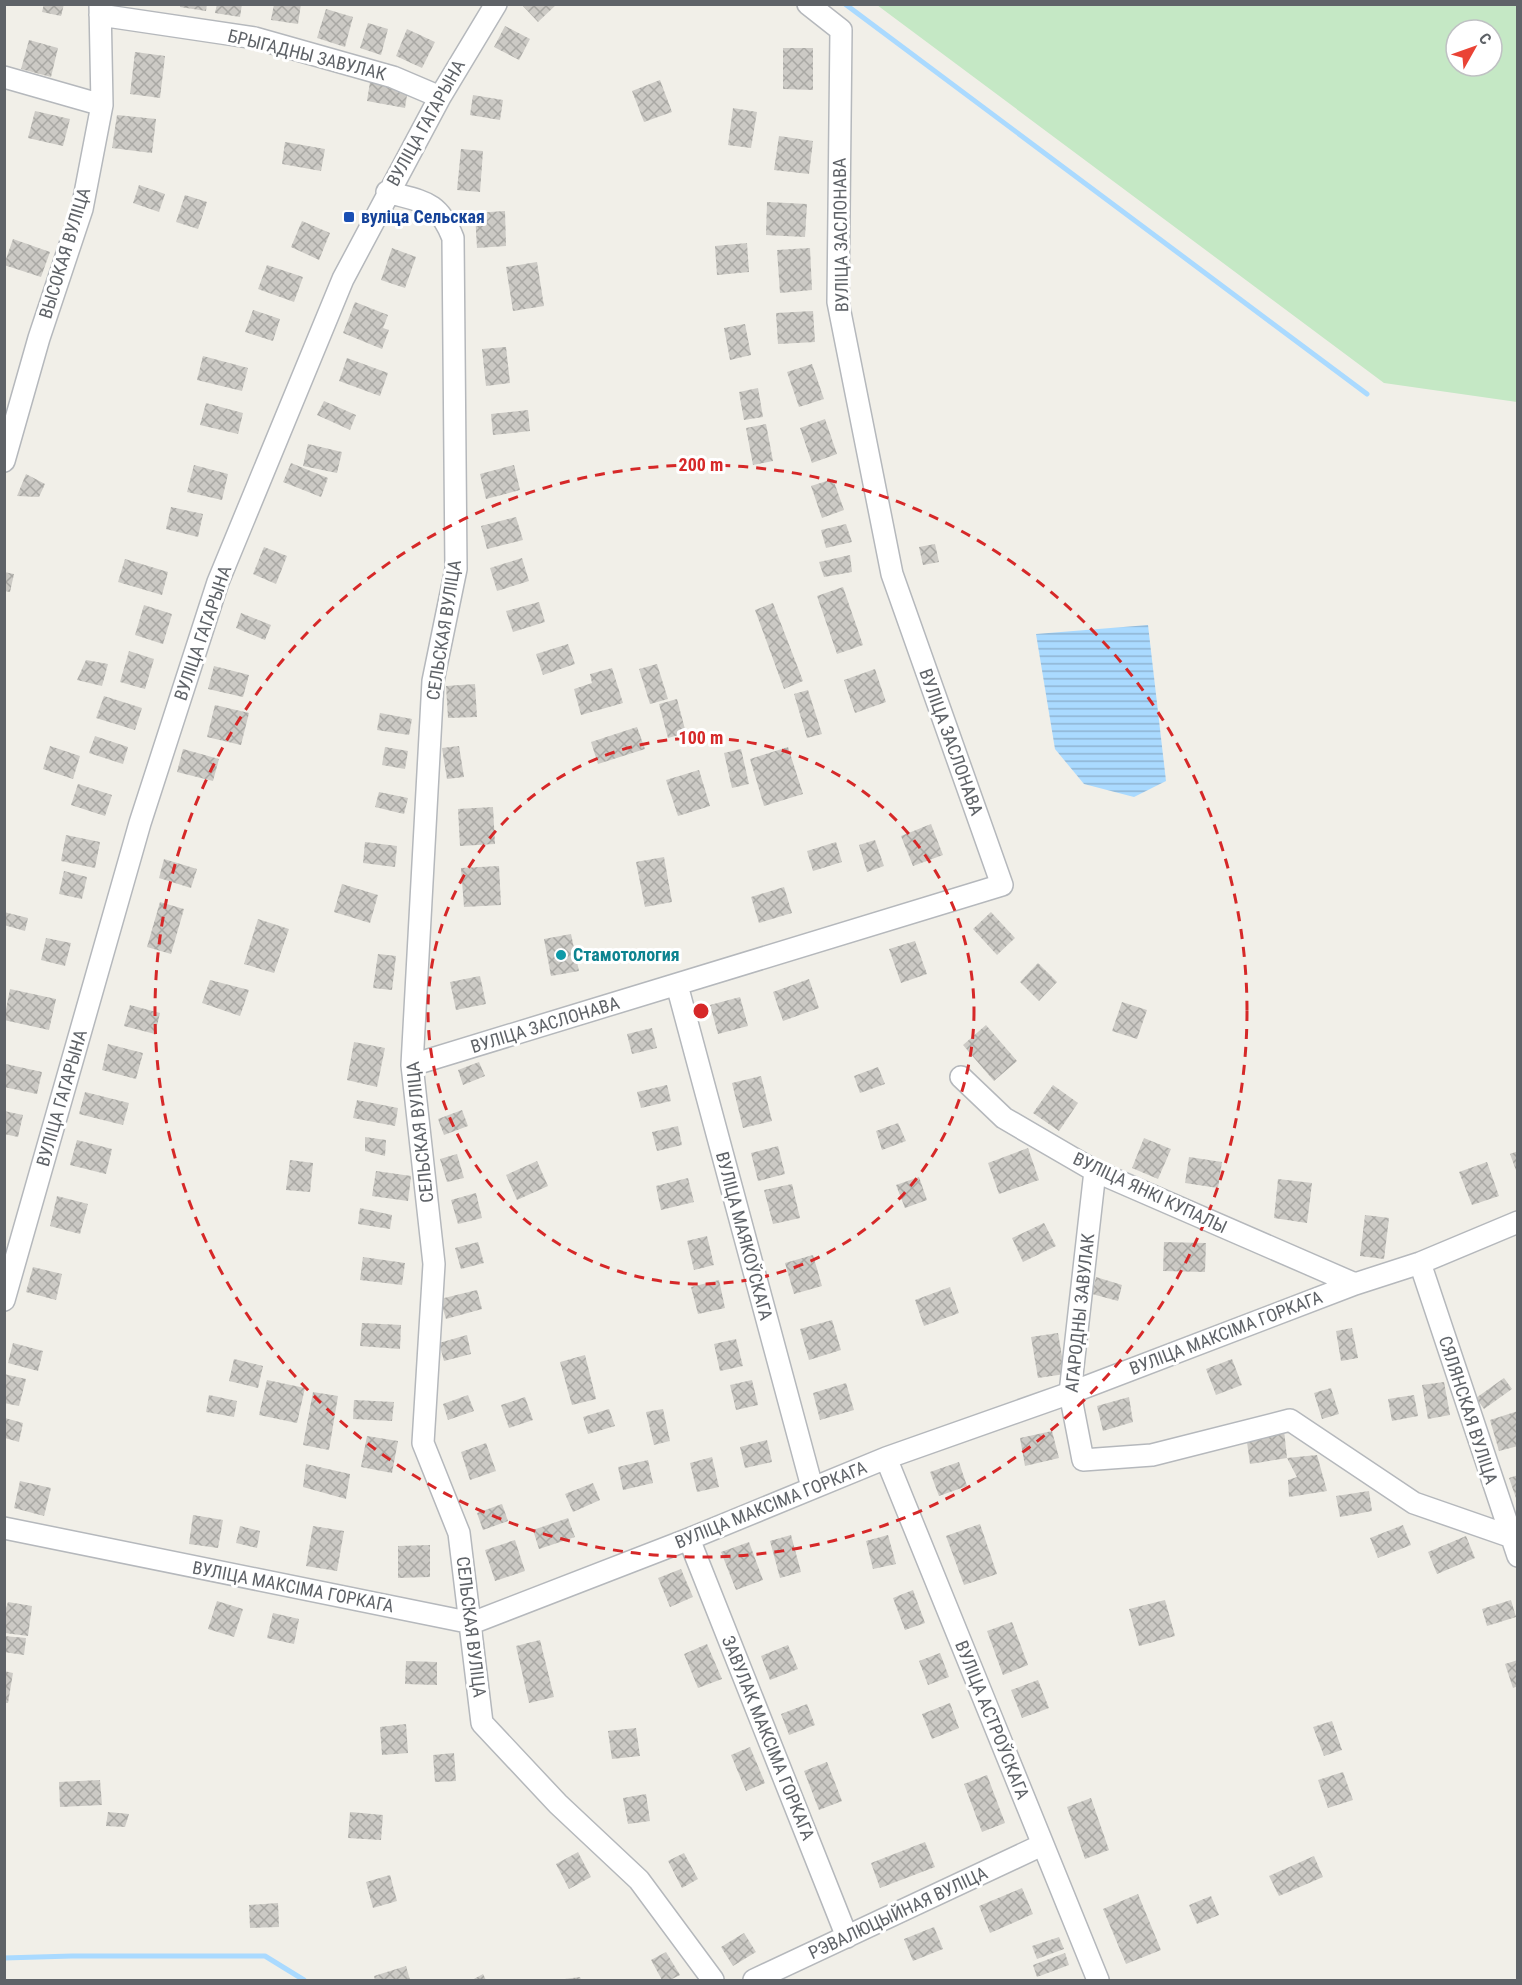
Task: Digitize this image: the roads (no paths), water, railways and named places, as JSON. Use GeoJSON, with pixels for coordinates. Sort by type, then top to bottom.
{"type":"FeatureCollection","features":[{"type":"Feature","properties":{"kind":"street","name":"ВУЛІЦА ГАГАРЫНА"},"geometry":{"type":"LineString","coordinates":[[4,1300],[140,823],[218,582],[343,279],[387,192],[496,4]]}},
{"type":"Feature","properties":{"kind":"street","name":"ВУЛІЦА ЗАСЛОНАВА"},"geometry":{"type":"LineString","coordinates":[[412,1065],[1002,885],[892,574],[838,302],[841,30],[808,4]]}},
{"type":"Feature","properties":{"kind":"street","name":"БРЫГАДНЫ ЗАВУЛАК"},"geometry":{"type":"LineString","coordinates":[[100,10],[255,38],[393,76],[440,97]]}},
{"type":"Feature","properties":{"kind":"street","name":"ВЫСОКАЯ ВУЛІЦА"},"geometry":{"type":"LineString","coordinates":[[4,461],[39,338],[82,209],[102,105],[100,10]]}},
{"type":"Feature","properties":{"kind":"street"},"geometry":{"type":"LineString","coordinates":[[4,77],[102,105]]}},
{"type":"Feature","properties":{"kind":"street","name":"СЕЛЬСКАЯ ВУЛІЦА"},"geometry":{"type":"LineString","coordinates":[[387,192],[427,203],[444,217],[453,238],[456,569],[433,681],[412,1065],[434,1264],[423,1443],[459,1533],[472,1623],[482,1723],[558,1804],[639,1880],[713,1980]]}},
{"type":"Feature","properties":{"kind":"street","name":"ВУЛІЦА МАЯКОЎСКАГА"},"geometry":{"type":"LineString","coordinates":[[677,985],[812,1487]]}},
{"type":"Feature","properties":{"kind":"street","name":"ВУЛІЦА ЯНКІ КУПАЛЫ"},"geometry":{"type":"LineString","coordinates":[[961,1077],[1004,1118],[1095,1171],[1355,1284]]}},
{"type":"Feature","properties":{"kind":"street","name":"АГАРОДНЫ ЗАВУЛАК"},"geometry":{"type":"LineString","coordinates":[[1095,1171],[1070,1393],[1083,1460],[1152,1455],[1290,1420],[1414,1503],[1514,1546]]}},
{"type":"Feature","properties":{"kind":"street","name":"ВУЛІЦА МАКСІМА ГОРКАГА"},"geometry":{"type":"LineString","coordinates":[[4,1528],[472,1623],[689,1539],[886,1458],[1070,1393],[1355,1284],[1420,1263],[1518,1222]]}},
{"type":"Feature","properties":{"kind":"street","name":"СЯЛЯНСКАЯ ВУЛІЦА"},"geometry":{"type":"LineString","coordinates":[[1420,1263],[1514,1546]]}},
{"type":"Feature","properties":{"kind":"street","name":"ВУЛІЦА АСТРОЎСКАГА"},"geometry":{"type":"LineString","coordinates":[[886,1458],[1098,1980]]}},
{"type":"Feature","properties":{"kind":"street","name":"ЗАВУЛАК МАКСІМА ГОРКАГА"},"geometry":{"type":"LineString","coordinates":[[689,1539],[847,1937]]}},
{"type":"Feature","properties":{"kind":"street","name":"РЭВАЛЮЦЫЙНАЯ ВУЛІЦА"},"geometry":{"type":"LineString","coordinates":[[754,1980],[1042,1845]]}},
{"type":"Feature","properties":{"kind":"water"},"geometry":{"type":"Polygon","coordinates":[[[1148,625],[1166,781],[1134,797],[1084,784],[1055,749],[1036,634],[1148,625]]]}},
{"type":"Feature","properties":{"kind":"waterway"},"geometry":{"type":"LineString","coordinates":[[845,4],[1367,394]]}},
{"type":"Feature","properties":{"kind":"waterway"},"geometry":{"type":"LineString","coordinates":[[4,1958],[265,1956],[304,1980]]}},
{"type":"Feature","properties":{"kind":"place","name":"вуліца Сельская"},"geometry":{"type":"Point","coordinates":[349,217]}},
{"type":"Feature","properties":{"kind":"place","name":"Стамотология"},"geometry":{"type":"Point","coordinates":[561,955]}}]}
